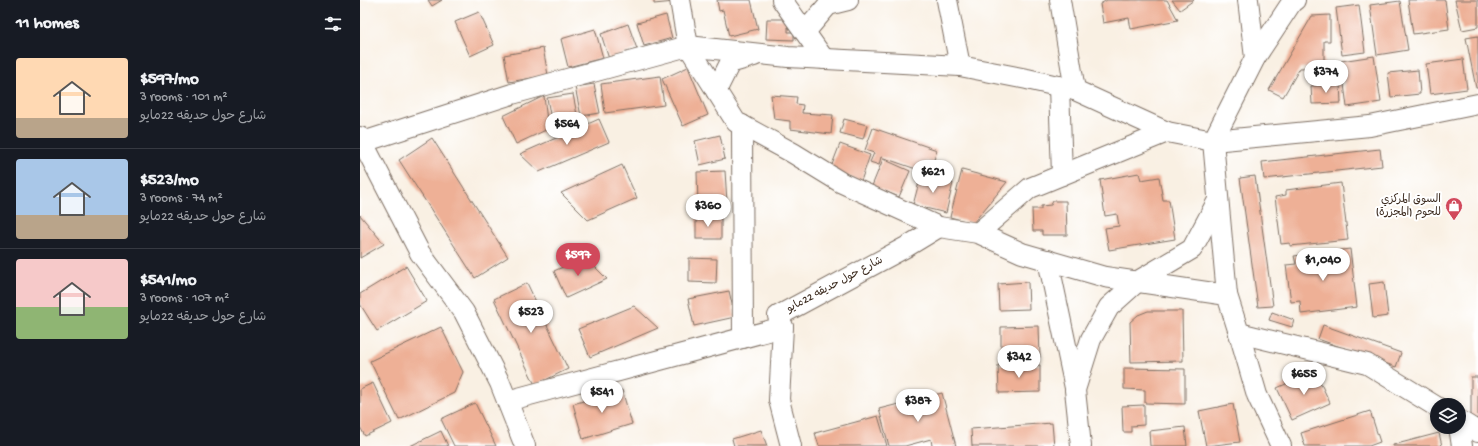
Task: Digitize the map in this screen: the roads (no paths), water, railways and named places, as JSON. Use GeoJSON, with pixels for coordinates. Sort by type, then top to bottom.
{"type":"FeatureCollection","features":[{"type":"Feature","properties":{"kind":"street"},"geometry":{"type":"LineString","coordinates":[[680,0],[688,46],[736,122],[793,153],[842,183],[938,227],[978,234],[1022,253],[1105,277],[1227,295]]}},
{"type":"Feature","properties":{"kind":"street"},"geometry":{"type":"LineString","coordinates":[[782,0],[824,59]]}},
{"type":"Feature","properties":{"kind":"street"},"geometry":{"type":"LineString","coordinates":[[805,32],[828,5],[848,0]]}},
{"type":"Feature","properties":{"kind":"street"},"geometry":{"type":"LineString","coordinates":[[947,0],[960,66]]}},
{"type":"Feature","properties":{"kind":"street"},"geometry":{"type":"LineString","coordinates":[[1060,0],[1067,88],[1062,175]]}},
{"type":"Feature","properties":{"kind":"street"},"geometry":{"type":"LineString","coordinates":[[1248,0],[1255,58]]}},
{"type":"Feature","properties":{"kind":"street"},"geometry":{"type":"LineString","coordinates":[[1281,446],[1257,395],[1240,333],[1227,295],[1217,202],[1213,141],[1255,58],[1292,2],[1295,0]]}},
{"type":"Feature","properties":{"kind":"street"},"geometry":{"type":"LineString","coordinates":[[525,446],[507,401],[464,312],[420,253],[361,140],[512,94],[688,46],[824,59],[960,66],[1067,88],[1166,132],[1213,141],[1370,126],[1478,104]]}},
{"type":"Feature","properties":{"kind":"street"},"geometry":{"type":"LineString","coordinates":[[716,91],[730,63],[762,54]]}},
{"type":"Feature","properties":{"kind":"street"},"geometry":{"type":"LineString","coordinates":[[742,125],[744,338]]}},
{"type":"Feature","properties":{"kind":"street"},"geometry":{"type":"LineString","coordinates":[[978,234],[1030,188],[1166,132]]}},
{"type":"Feature","properties":{"kind":"street"},"geometry":{"type":"LineString","coordinates":[[1075,390],[1091,339],[1108,307],[1138,281],[1192,249],[1217,202]]}},
{"type":"Feature","properties":{"kind":"street","name":"شارع حول حديقه 22مايو"},"geometry":{"type":"LineString","coordinates":[[507,401],[782,328],[778,316],[906,247],[938,227]]}},
{"type":"Feature","properties":{"kind":"street"},"geometry":{"type":"LineString","coordinates":[[1048,260],[1075,390],[1081,446]]}},
{"type":"Feature","properties":{"kind":"street"},"geometry":{"type":"LineString","coordinates":[[782,328],[780,400],[791,446]]}},
{"type":"Feature","properties":{"kind":"street"},"geometry":{"type":"LineString","coordinates":[[1240,333],[1367,364],[1430,403]]}},
{"type":"Feature","properties":{"kind":"street"},"geometry":{"type":"LineString","coordinates":[[1466,424],[1478,432]]}},
{"type":"Feature","properties":{"kind":"street"},"geometry":{"type":"LineString","coordinates":[[1460,434],[1462,446]]}},
{"type":"Feature","properties":{"kind":"place","name":"السوق المركزي للحوم (المجزرة)"},"geometry":{"type":"Point","coordinates":[1454,221]}}]}
